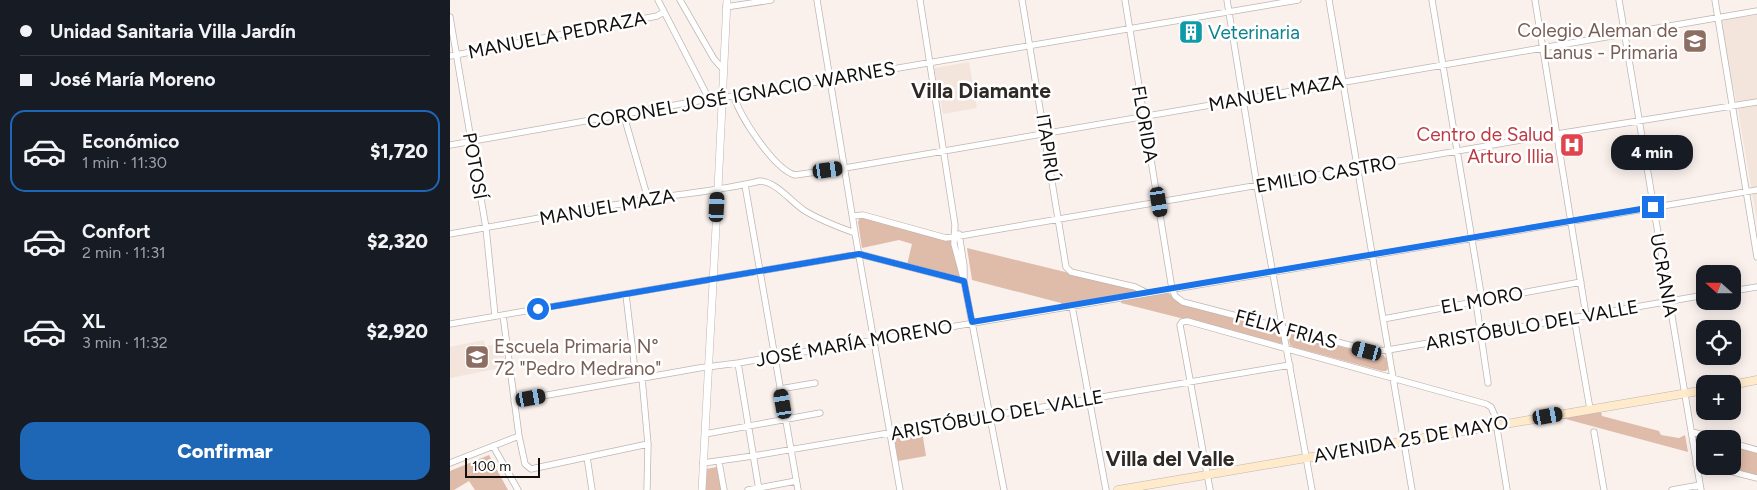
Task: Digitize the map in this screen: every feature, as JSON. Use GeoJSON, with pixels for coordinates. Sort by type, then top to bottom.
{"type":"FeatureCollection","features":[{"type":"Feature","properties":{"kind":"main road"},"geometry":{"type":"LineString","coordinates":[[1741,383],[1757,380]]}},
{"type":"Feature","properties":{"kind":"main road","name":"AVENIDA 25 DE MAYO"},"geometry":{"type":"LineString","coordinates":[[1118,490],[1403,440],[1696,392]]}},
{"type":"Feature","properties":{"kind":"street"},"geometry":{"type":"LineString","coordinates":[[658,0],[709,99]]}},
{"type":"Feature","properties":{"kind":"street"},"geometry":{"type":"LineString","coordinates":[[680,0],[714,60],[723,69]]}},
{"type":"Feature","properties":{"kind":"street"},"geometry":{"type":"LineString","coordinates":[[702,490],[727,3],[771,0]]}},
{"type":"Feature","properties":{"kind":"street"},"geometry":{"type":"LineString","coordinates":[[818,0],[855,233],[900,490]]}},
{"type":"Feature","properties":{"kind":"street"},"geometry":{"type":"LineString","coordinates":[[920,0],[955,225],[964,266],[964,281],[1004,490]]}},
{"type":"Feature","properties":{"kind":"street","name":"ITAPIRÚ"},"geometry":{"type":"LineString","coordinates":[[1022,0],[1066,267],[1071,272],[1135,287],[1147,293]]}},
{"type":"Feature","properties":{"kind":"street","name":"FLORIDA"},"geometry":{"type":"LineString","coordinates":[[1124,0],[1172,289]]}},
{"type":"Feature","properties":{"kind":"street"},"geometry":{"type":"LineString","coordinates":[[1227,0],[1312,490]]}},
{"type":"Feature","properties":{"kind":"street","name":"CORONEL JOSÉ IGNACIO WARNES"},"geometry":{"type":"LineString","coordinates":[[450,145],[624,116],[709,99],[1298,0]]}},
{"type":"Feature","properties":{"kind":"street"},"geometry":{"type":"LineString","coordinates":[[1329,0],[1412,490]]}},
{"type":"Feature","properties":{"kind":"street"},"geometry":{"type":"LineString","coordinates":[[1432,0],[1472,238],[1479,301],[1480,334],[1488,383]]}},
{"type":"Feature","properties":{"kind":"street"},"geometry":{"type":"LineString","coordinates":[[1535,0],[1586,315]]}},
{"type":"Feature","properties":{"kind":"street","name":"UCRANIA"},"geometry":{"type":"LineString","coordinates":[[1619,0],[1696,464]]}},
{"type":"Feature","properties":{"kind":"street"},"geometry":{"type":"LineString","coordinates":[[1714,0],[1757,257]]}},
{"type":"Feature","properties":{"kind":"street","name":"MANUEL MAZA"},"geometry":{"type":"LineString","coordinates":[[734,96],[743,116],[762,147],[788,172],[795,174],[845,168],[1144,115],[1757,11]]}},
{"type":"Feature","properties":{"kind":"street","name":"MANUELA PEDRAZA"},"geometry":{"type":"LineString","coordinates":[[453,55],[657,16],[664,12]]}},
{"type":"Feature","properties":{"kind":"street","name":"POTOSÍ"},"geometry":{"type":"LineString","coordinates":[[450,17],[453,55],[471,141],[486,228],[495,316]]}},
{"type":"Feature","properties":{"kind":"street","name":"EMILIO CASTRO"},"geometry":{"type":"LineString","coordinates":[[853,216],[863,215],[946,238],[957,237],[1557,134],[1757,102]]}},
{"type":"Feature","properties":{"kind":"street"},"geometry":{"type":"LineString","coordinates":[[624,116],[648,200]]}},
{"type":"Feature","properties":{"kind":"street","name":"MANUEL MAZA"},"geometry":{"type":"LineString","coordinates":[[450,234],[765,181],[807,212],[855,233]]}},
{"type":"Feature","properties":{"kind":"street"},"geometry":{"type":"LineString","coordinates":[[745,185],[798,490]]}},
{"type":"Feature","properties":{"kind":"street","name":"JOSÉ MARÍA MORENO"},"geometry":{"type":"LineString","coordinates":[[514,401],[707,366],[738,363],[1757,190]]}},
{"type":"Feature","properties":{"kind":"street"},"geometry":{"type":"LineString","coordinates":[[450,324],[859,254],[964,281]]}},
{"type":"Feature","properties":{"kind":"street","name":"EL MORO"},"geometry":{"type":"LineString","coordinates":[[1383,318],[1581,282]]}},
{"type":"Feature","properties":{"kind":"street"},"geometry":{"type":"LineString","coordinates":[[1741,290],[1757,287]]}},
{"type":"Feature","properties":{"kind":"street","name":"FÉLIX FRIAS"},"geometry":{"type":"LineString","coordinates":[[1172,289],[1175,296],[1184,302],[1367,351],[1388,350]]}},
{"type":"Feature","properties":{"kind":"street"},"geometry":{"type":"LineString","coordinates":[[626,295],[648,444],[647,490]]}},
{"type":"Feature","properties":{"kind":"street","name":"ARISTÓBULO DEL VALLE"},"geometry":{"type":"LineString","coordinates":[[1388,350],[1696,296]]}},
{"type":"Feature","properties":{"kind":"street"},"geometry":{"type":"LineString","coordinates":[[1072,306],[1106,490]]}},
{"type":"Feature","properties":{"kind":"street"},"geometry":{"type":"LineString","coordinates":[[503,315],[519,436],[525,464],[531,468],[648,444]]}},
{"type":"Feature","properties":{"kind":"street"},"geometry":{"type":"LineString","coordinates":[[1574,317],[1590,409]]}},
{"type":"Feature","properties":{"kind":"street"},"geometry":{"type":"LineString","coordinates":[[1210,490],[1180,325],[1182,322],[1187,321],[1481,402],[1491,407],[1497,425],[1507,490]]}},
{"type":"Feature","properties":{"kind":"street"},"geometry":{"type":"LineString","coordinates":[[738,363],[759,489]]}},
{"type":"Feature","properties":{"kind":"street","name":"ARISTÓBULO DEL VALLE"},"geometry":{"type":"LineString","coordinates":[[703,463],[791,450],[1290,365]]}},
{"type":"Feature","properties":{"kind":"street"},"geometry":{"type":"LineString","coordinates":[[780,389],[815,383]]}},
{"type":"Feature","properties":{"kind":"street"},"geometry":{"type":"LineString","coordinates":[[705,434],[820,413]]}},
{"type":"Feature","properties":{"kind":"street"},"geometry":{"type":"LineString","coordinates":[[1594,432],[1604,490]]}},
{"type":"Feature","properties":{"kind":"street"},"geometry":{"type":"LineString","coordinates":[[1692,432],[1696,433]]}},
{"type":"Feature","properties":{"kind":"street"},"geometry":{"type":"LineString","coordinates":[[450,463],[519,436]]}},
{"type":"Feature","properties":{"kind":"street"},"geometry":{"type":"LineString","coordinates":[[493,446],[518,490]]}},
{"type":"Feature","properties":{"kind":"street"},"geometry":{"type":"LineString","coordinates":[[1741,446],[1757,450]]}},
{"type":"Feature","properties":{"kind":"street"},"geometry":{"type":"LineString","coordinates":[[587,457],[592,490]]}},
{"type":"Feature","properties":{"kind":"street"},"geometry":{"type":"LineString","coordinates":[[719,462],[724,490]]}},
{"type":"Feature","properties":{"kind":"street"},"geometry":{"type":"LineString","coordinates":[[1741,474],[1757,478]]}},
{"type":"Feature","properties":{"kind":"street","name":"UCRANIA"},"geometry":{"type":"LineString","coordinates":[[1698,475],[1700,488]]}},
{"type":"Feature","properties":{"kind":"street"},"geometry":{"type":"LineString","coordinates":[[748,490],[796,481]]}},
{"type":"Feature","properties":{"kind":"street"},"geometry":{"type":"LineString","coordinates":[[1672,490],[1700,488]]}},
{"type":"Feature","properties":{"kind":"shaded area"},"geometry":{"type":"Polygon","coordinates":[[[1757,15],[1757,222],[1738,110],[1719,20],[1757,15]]]}},
{"type":"Feature","properties":{"kind":"shaded area"},"geometry":{"type":"Polygon","coordinates":[[[969,62],[977,108],[943,114],[934,68],[969,62]]]}},
{"type":"Feature","properties":{"kind":"shaded area"},"geometry":{"type":"Polygon","coordinates":[[[863,217],[952,241],[960,279],[907,265],[912,244],[899,240],[862,248],[858,222],[863,217]]]}},
{"type":"Feature","properties":{"kind":"shaded area"},"geometry":{"type":"Polygon","coordinates":[[[967,248],[1135,289],[1136,292],[1061,305],[1061,303],[972,280],[967,248]]]}},
{"type":"Feature","properties":{"kind":"shaded area"},"geometry":{"type":"Polygon","coordinates":[[[1167,292],[1175,299],[1278,329],[1283,344],[1121,303],[1121,300],[1167,292]]]}},
{"type":"Feature","properties":{"kind":"shaded area"},"geometry":{"type":"Polygon","coordinates":[[[1290,332],[1374,356],[1383,355],[1387,359],[1388,369],[1382,371],[1293,347],[1290,345],[1288,334],[1290,332]]]}},
{"type":"Feature","properties":{"kind":"shaded area","name":"Escuela Primaria N° 72 \"Pedro Medrano\""},"geometry":{"type":"Polygon","coordinates":[[[484,340],[485,346],[502,343],[506,367],[450,378],[450,347],[484,340]]]}},
{"type":"Feature","properties":{"kind":"shaded area"},"geometry":{"type":"Polygon","coordinates":[[[1601,412],[1602,416],[1659,431],[1661,435],[1679,438],[1685,435],[1688,452],[1562,418],[1601,412]]]}},
{"type":"Feature","properties":{"kind":"shaded area"},"geometry":{"type":"Polygon","coordinates":[[[922,431],[926,456],[898,461],[894,436],[922,431]]]}},
{"type":"Feature","properties":{"kind":"shaded area"},"geometry":{"type":"Polygon","coordinates":[[[1741,446],[1757,451],[1757,476],[1741,472],[1741,446]]]}},
{"type":"Feature","properties":{"kind":"shaded area"},"geometry":{"type":"Polygon","coordinates":[[[489,455],[508,490],[475,490],[469,481],[454,490],[450,490],[450,471],[489,455]]]}},
{"type":"Feature","properties":{"kind":"shaded area"},"geometry":{"type":"Polygon","coordinates":[[[717,467],[721,490],[704,490],[706,469],[717,467]]]}},
{"type":"Feature","properties":{"kind":"place","name":"Veterinaria"},"geometry":{"type":"Point","coordinates":[1191,32]}},
{"type":"Feature","properties":{"kind":"place","name":"Colegio Aleman de Lanus - Primaria"},"geometry":{"type":"Point","coordinates":[1695,41]}},
{"type":"Feature","properties":{"kind":"place","name":"Centro de Salud Arturo Illia"},"geometry":{"type":"Point","coordinates":[1572,145]}},
{"type":"Feature","properties":{"kind":"place","name":"Escuela Primaria N° 72 \"Pedro Medrano\""},"geometry":{"type":"Point","coordinates":[477,357]}},
{"type":"Feature","properties":{"kind":"district","name":"Villa Diamante"},"geometry":{"type":"Point","coordinates":[981,90]}},
{"type":"Feature","properties":{"kind":"district","name":"Villa del Valle"},"geometry":{"type":"Point","coordinates":[1170,458]}},
{"type":"Feature","properties":{"kind":"route"},"geometry":{"type":"LineString","coordinates":[[538,309],[859,254],[964,281],[972,322],[1372,256],[1653,207]]}}]}
